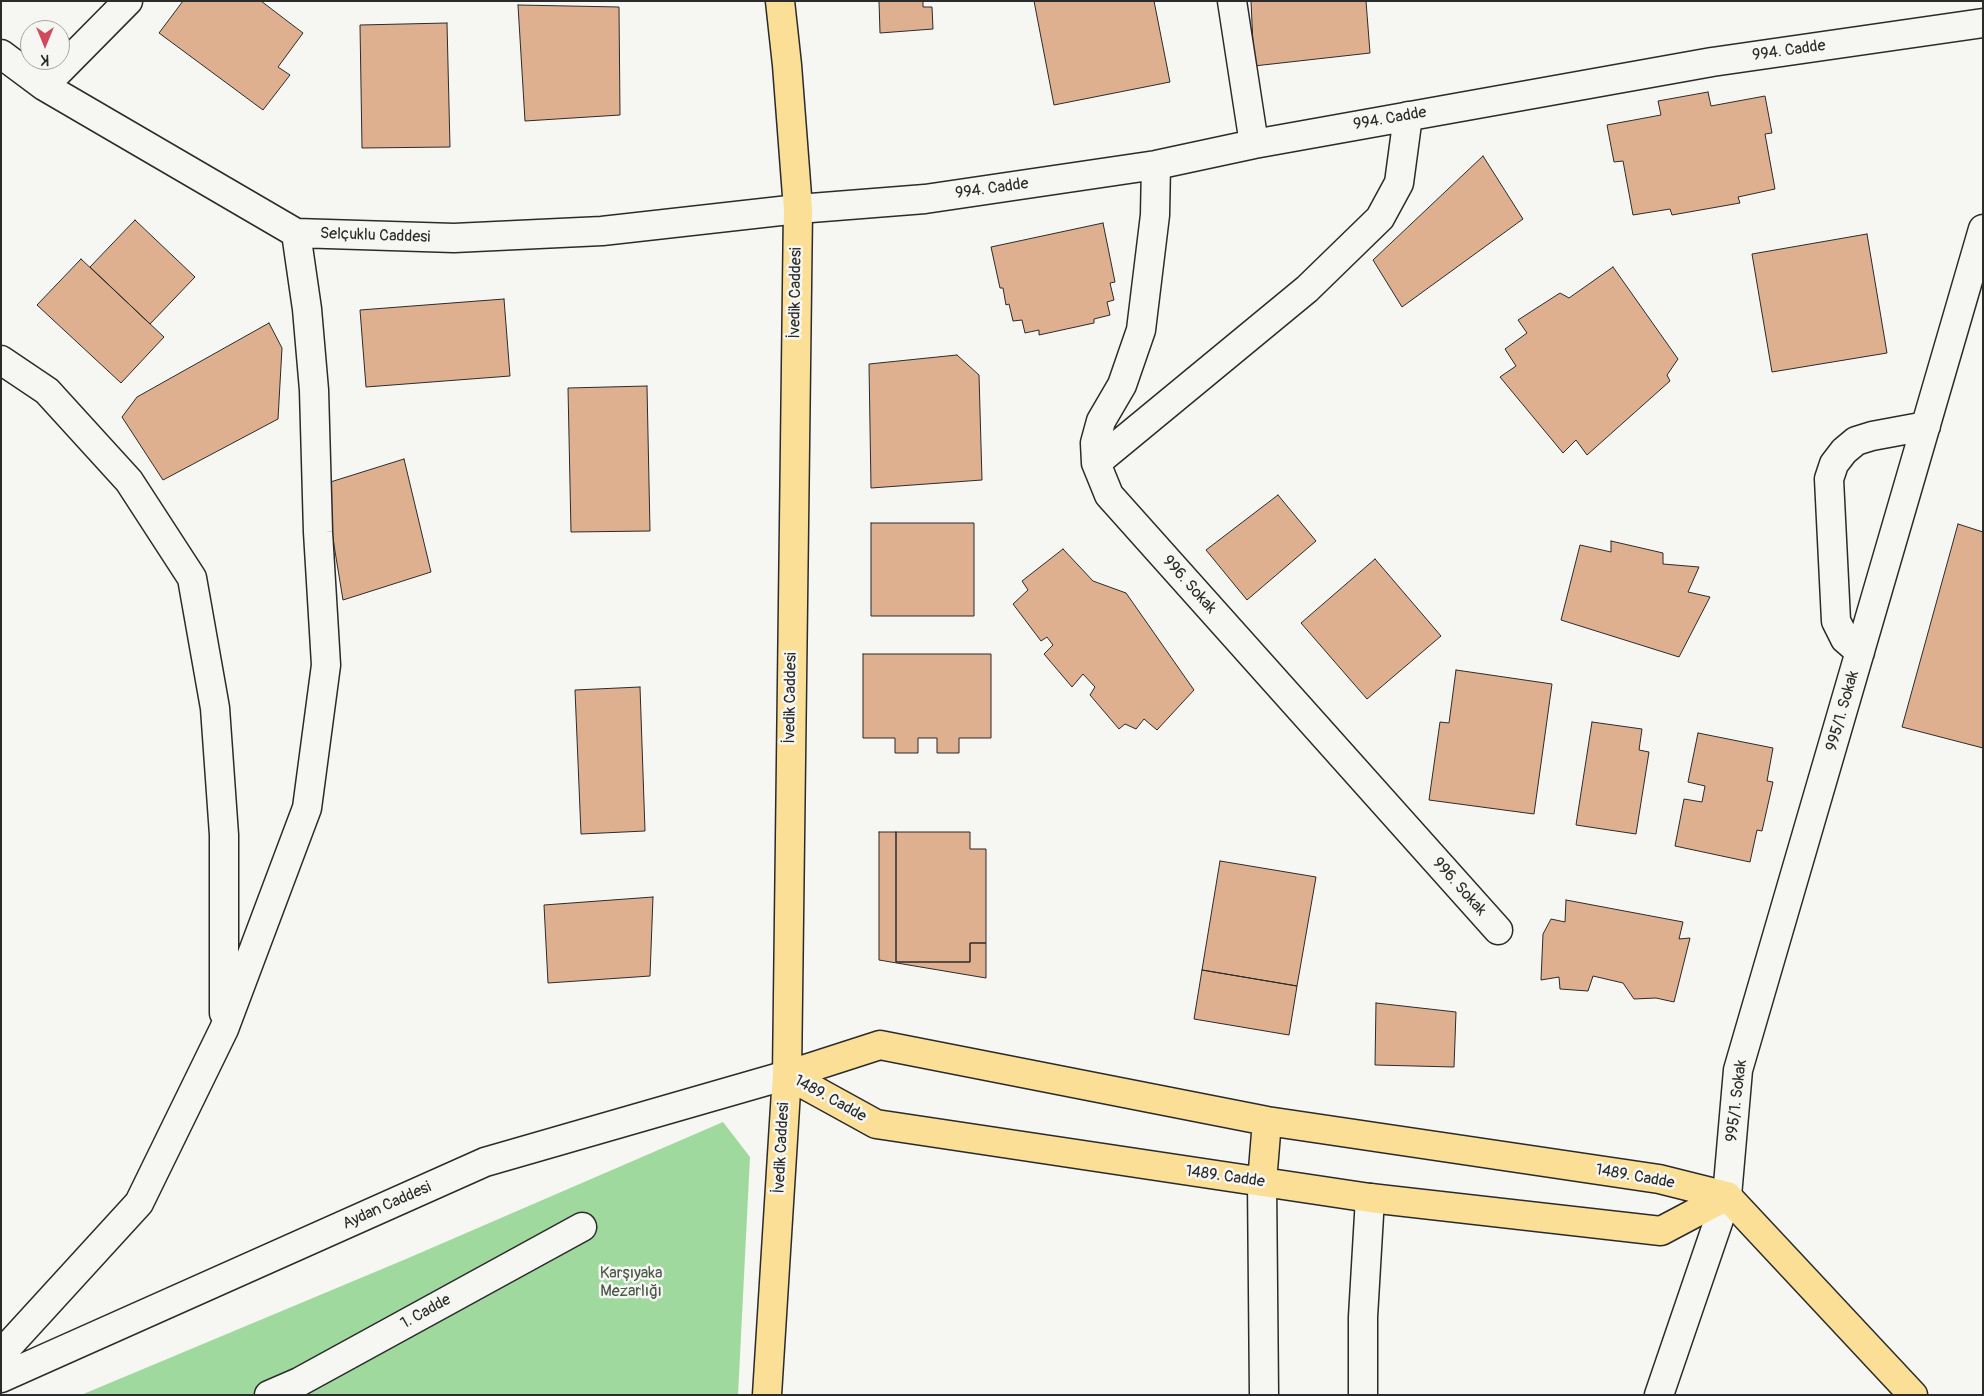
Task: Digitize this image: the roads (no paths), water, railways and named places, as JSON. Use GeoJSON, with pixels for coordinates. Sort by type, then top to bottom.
{"type":"FeatureCollection","features":[{"type":"Feature","properties":{"kind":"main road","name":"İvedik Caddesi"},"geometry":{"type":"LineString","coordinates":[[767,1395],[786,1075],[798,209],[780,1]]}},
{"type":"Feature","properties":{"kind":"main road","name":"1489. Cadde"},"geometry":{"type":"LineString","coordinates":[[786,1075],[880,1045],[1267,1121],[1659,1180],[1726,1196]]}},
{"type":"Feature","properties":{"kind":"main road","name":"1489. Cadde"},"geometry":{"type":"LineString","coordinates":[[786,1075],[876,1124],[1370,1198],[1661,1231],[1726,1196]]}},
{"type":"Feature","properties":{"kind":"main road"},"geometry":{"type":"LineString","coordinates":[[1262,1182],[1267,1121]]}},
{"type":"Feature","properties":{"kind":"main road"},"geometry":{"type":"LineString","coordinates":[[1726,1196],[1913,1395]]}},
{"type":"Feature","properties":{"kind":"street"},"geometry":{"type":"LineString","coordinates":[[44,86],[128,1]]}},
{"type":"Feature","properties":{"kind":"street"},"geometry":{"type":"LineString","coordinates":[[1232,1],[1254,144]]}},
{"type":"Feature","properties":{"kind":"street","name":"994. Cadde"},"geometry":{"type":"LineString","coordinates":[[798,209],[925,199],[1156,165],[1254,144],[1712,62],[1983,23]]}},
{"type":"Feature","properties":{"kind":"street","name":"Selçuklu Caddesi"},"geometry":{"type":"LineString","coordinates":[[1,54],[44,86],[296,233],[454,238],[602,231],[798,209]]}},
{"type":"Feature","properties":{"kind":"street"},"geometry":{"type":"LineString","coordinates":[[1096,463],[1308,290],[1380,218],[1399,183],[1408,116]]}},
{"type":"Feature","properties":{"kind":"street","name":"996. Sokak"},"geometry":{"type":"LineString","coordinates":[[1156,165],[1155,215],[1141,330],[1122,385],[1101,421],[1095,443],[1096,463],[1109,494],[1498,930]]}},
{"type":"Feature","properties":{"kind":"street","name":"995/1. Sokak"},"geometry":{"type":"LineString","coordinates":[[1659,1395],[1726,1196],[1738,1070],[1983,229]]}},
{"type":"Feature","properties":{"kind":"street"},"geometry":{"type":"LineString","coordinates":[[1,1354],[139,1202],[224,1029],[307,808],[326,666],[318,532],[314,390],[307,309],[296,233]]}},
{"type":"Feature","properties":{"kind":"street"},"geometry":{"type":"LineString","coordinates":[[1,360],[47,391],[129,481],[192,578],[215,708],[224,835],[224,1029]]}},
{"type":"Feature","properties":{"kind":"street"},"geometry":{"type":"LineString","coordinates":[[1860,652],[1844,639],[1836,622],[1829,479],[1834,464],[1844,451],[1856,441],[1872,436],[1926,426]]}},
{"type":"Feature","properties":{"kind":"street","name":"Aydan Caddesi"},"geometry":{"type":"LineString","coordinates":[[1,1378],[486,1162],[786,1075]]}},
{"type":"Feature","properties":{"kind":"street"},"geometry":{"type":"LineString","coordinates":[[1262,1182],[1264,1395]]}},
{"type":"Feature","properties":{"kind":"street"},"geometry":{"type":"LineString","coordinates":[[1363,1395],[1363,1317],[1370,1198]]}},
{"type":"Feature","properties":{"kind":"street","name":"1. Cadde"},"geometry":{"type":"LineString","coordinates":[[269,1395],[300,1388],[582,1227]]}},
{"type":"Feature","properties":{"kind":"park label","name":"Karşıyaka Mezarlığı"},"geometry":{"type":"Point","coordinates":[631,1283]}}]}
